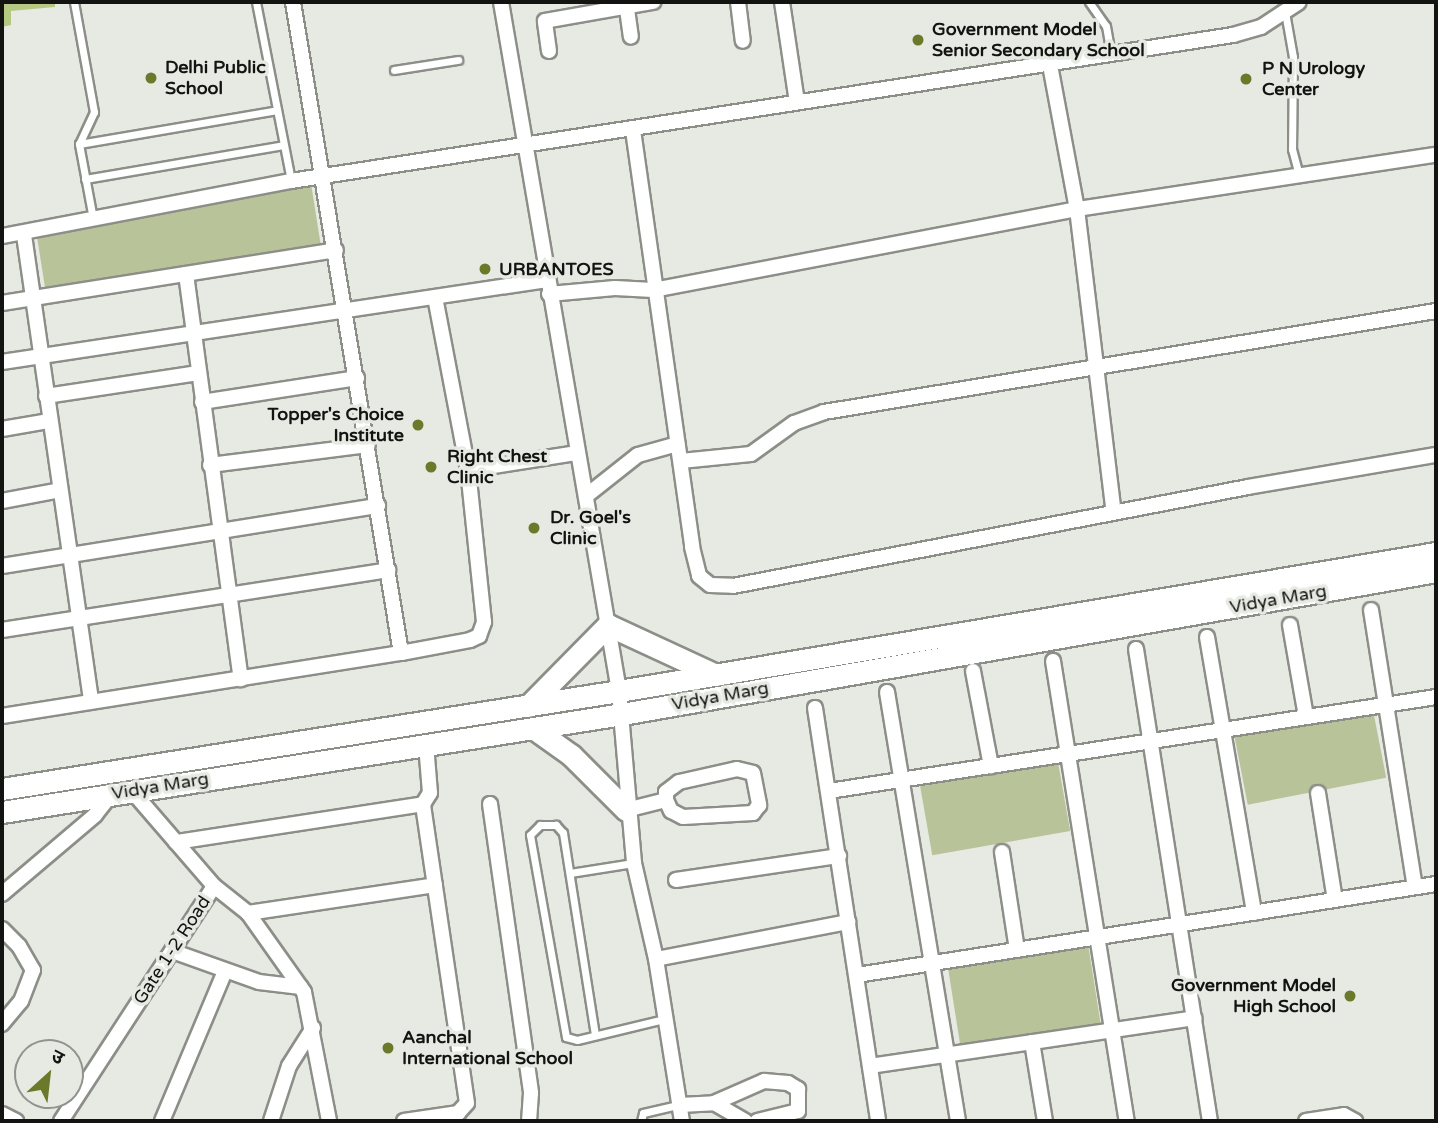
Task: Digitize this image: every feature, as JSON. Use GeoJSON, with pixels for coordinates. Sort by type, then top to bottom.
{"type":"FeatureCollection","features":[{"type":"Feature","properties":{"kind":"main road","name":"Vidya Marg"},"geometry":{"type":"LineString","coordinates":[[2,789],[620,691],[1436,553]]}},
{"type":"Feature","properties":{"kind":"main road","name":"Vidya Marg"},"geometry":{"type":"LineString","coordinates":[[2,812],[622,714],[1436,571]]}},
{"type":"Feature","properties":{"kind":"main road"},"geometry":{"type":"LineString","coordinates":[[528,706],[608,625],[716,675]]}},
{"type":"Feature","properties":{"kind":"main road"},"geometry":{"type":"LineString","coordinates":[[533,727],[571,755],[626,810]]}},
{"type":"Feature","properties":{"kind":"street"},"geometry":{"type":"LineString","coordinates":[[293,2],[401,653]]}},
{"type":"Feature","properties":{"kind":"street"},"geometry":{"type":"LineString","coordinates":[[501,2],[526,143],[547,287],[620,691],[626,810],[634,863],[656,958],[682,1121]]}},
{"type":"Feature","properties":{"kind":"street"},"geometry":{"type":"LineString","coordinates":[[549,51],[545,21],[627,4],[653,2]]}},
{"type":"Feature","properties":{"kind":"street"},"geometry":{"type":"LineString","coordinates":[[738,2],[743,41]]}},
{"type":"Feature","properties":{"kind":"street"},"geometry":{"type":"LineString","coordinates":[[782,2],[797,102]]}},
{"type":"Feature","properties":{"kind":"street"},"geometry":{"type":"LineString","coordinates":[[2,236],[24,235],[323,175],[526,143],[633,130],[1233,35],[1261,27],[1299,2]]}},
{"type":"Feature","properties":{"kind":"street"},"geometry":{"type":"LineString","coordinates":[[627,4],[631,37]]}},
{"type":"Feature","properties":{"kind":"street"},"geometry":{"type":"LineString","coordinates":[[1050,65],[1077,209],[1099,370],[1114,513]]}},
{"type":"Feature","properties":{"kind":"street"},"geometry":{"type":"LineString","coordinates":[[633,130],[653,289],[695,567],[703,581],[722,587],[1436,455]]}},
{"type":"Feature","properties":{"kind":"street"},"geometry":{"type":"LineString","coordinates":[[2,362],[193,330],[435,297],[547,287],[653,289],[1077,209],[1436,155]]}},
{"type":"Feature","properties":{"kind":"street"},"geometry":{"type":"LineString","coordinates":[[24,235],[91,700]]}},
{"type":"Feature","properties":{"kind":"street"},"geometry":{"type":"LineString","coordinates":[[2,303],[336,250]]}},
{"type":"Feature","properties":{"kind":"street"},"geometry":{"type":"LineString","coordinates":[[186,274],[241,679]]}},
{"type":"Feature","properties":{"kind":"street"},"geometry":{"type":"LineString","coordinates":[[2,716],[401,653],[470,640],[483,630],[484,601],[468,470],[435,297]]}},
{"type":"Feature","properties":{"kind":"street"},"geometry":{"type":"LineString","coordinates":[[681,461],[751,454],[794,423],[824,412],[1099,370],[1436,312]]}},
{"type":"Feature","properties":{"kind":"street"},"geometry":{"type":"LineString","coordinates":[[46,396],[198,373]]}},
{"type":"Feature","properties":{"kind":"street"},"geometry":{"type":"LineString","coordinates":[[202,402],[357,378]]}},
{"type":"Feature","properties":{"kind":"street"},"geometry":{"type":"LineString","coordinates":[[2,429],[49,421]]}},
{"type":"Feature","properties":{"kind":"street"},"geometry":{"type":"LineString","coordinates":[[586,496],[638,455],[678,444]]}},
{"type":"Feature","properties":{"kind":"street"},"geometry":{"type":"LineString","coordinates":[[211,465],[368,445]]}},
{"type":"Feature","properties":{"kind":"street"},"geometry":{"type":"LineString","coordinates":[[468,470],[576,453]]}},
{"type":"Feature","properties":{"kind":"street"},"geometry":{"type":"LineString","coordinates":[[2,501],[60,490]]}},
{"type":"Feature","properties":{"kind":"street"},"geometry":{"type":"LineString","coordinates":[[2,566],[69,558],[378,506]]}},
{"type":"Feature","properties":{"kind":"street"},"geometry":{"type":"LineString","coordinates":[[2,630],[388,570]]}},
{"type":"Feature","properties":{"kind":"street"},"geometry":{"type":"LineString","coordinates":[[1371,610],[1415,887]]}},
{"type":"Feature","properties":{"kind":"street"},"geometry":{"type":"LineString","coordinates":[[1290,625],[1306,717]]}},
{"type":"Feature","properties":{"kind":"street"},"geometry":{"type":"LineString","coordinates":[[1207,637],[1254,913]]}},
{"type":"Feature","properties":{"kind":"street"},"geometry":{"type":"LineString","coordinates":[[1136,649],[1152,741],[1177,925],[1195,1018],[1210,1121]]}},
{"type":"Feature","properties":{"kind":"street"},"geometry":{"type":"LineString","coordinates":[[1053,661],[1127,1121]]}},
{"type":"Feature","properties":{"kind":"street"},"geometry":{"type":"LineString","coordinates":[[973,671],[991,766]]}},
{"type":"Feature","properties":{"kind":"street"},"geometry":{"type":"LineString","coordinates":[[887,692],[958,1121]]}},
{"type":"Feature","properties":{"kind":"street"},"geometry":{"type":"LineString","coordinates":[[829,791],[1436,696]]}},
{"type":"Feature","properties":{"kind":"street"},"geometry":{"type":"LineString","coordinates":[[815,708],[878,1121]]}},
{"type":"Feature","properties":{"kind":"street"},"geometry":{"type":"LineString","coordinates":[[404,1121],[458,1112],[467,1103],[423,804],[430,793],[426,744]]}},
{"type":"Feature","properties":{"kind":"street"},"geometry":{"type":"LineString","coordinates":[[748,768],[759,805],[753,813],[683,817],[671,811],[666,800],[666,792],[679,782],[748,768]]}},
{"type":"Feature","properties":{"kind":"street"},"geometry":{"type":"LineString","coordinates":[[2,894],[122,792]]}},
{"type":"Feature","properties":{"kind":"street","name":"Gate 1-2 Road"},"geometry":{"type":"LineString","coordinates":[[61,1121],[214,886],[176,842],[122,792]]}},
{"type":"Feature","properties":{"kind":"street"},"geometry":{"type":"LineString","coordinates":[[1318,793],[1335,900]]}},
{"type":"Feature","properties":{"kind":"street"},"geometry":{"type":"LineString","coordinates":[[626,810],[666,800]]}},
{"type":"Feature","properties":{"kind":"street"},"geometry":{"type":"LineString","coordinates":[[176,842],[423,804]]}},
{"type":"Feature","properties":{"kind":"street"},"geometry":{"type":"LineString","coordinates":[[490,804],[531,1093],[528,1121]]}},
{"type":"Feature","properties":{"kind":"street"},"geometry":{"type":"LineString","coordinates":[[1002,852],[1017,950]]}},
{"type":"Feature","properties":{"kind":"street"},"geometry":{"type":"LineString","coordinates":[[677,880],[839,856]]}},
{"type":"Feature","properties":{"kind":"street"},"geometry":{"type":"LineString","coordinates":[[857,975],[1436,884]]}},
{"type":"Feature","properties":{"kind":"street"},"geometry":{"type":"LineString","coordinates":[[248,913],[435,885]]}},
{"type":"Feature","properties":{"kind":"street"},"geometry":{"type":"LineString","coordinates":[[214,886],[248,913],[301,987],[313,1028],[329,1121]]}},
{"type":"Feature","properties":{"kind":"street"},"geometry":{"type":"LineString","coordinates":[[656,958],[848,922]]}},
{"type":"Feature","properties":{"kind":"street"},"geometry":{"type":"LineString","coordinates":[[2,929],[24,953],[33,970],[21,1001],[2,1024]]}},
{"type":"Feature","properties":{"kind":"street"},"geometry":{"type":"LineString","coordinates":[[172,951],[259,982],[301,987]]}},
{"type":"Feature","properties":{"kind":"street"},"geometry":{"type":"LineString","coordinates":[[162,1121],[225,971]]}},
{"type":"Feature","properties":{"kind":"street"},"geometry":{"type":"LineString","coordinates":[[870,1066],[1195,1018]]}},
{"type":"Feature","properties":{"kind":"street"},"geometry":{"type":"LineString","coordinates":[[271,1121],[289,1066],[313,1028]]}},
{"type":"Feature","properties":{"kind":"street"},"geometry":{"type":"LineString","coordinates":[[1032,1042],[1045,1121]]}},
{"type":"Feature","properties":{"kind":"street"},"geometry":{"type":"LineString","coordinates":[[680,1105],[714,1103],[753,1083],[778,1081],[798,1089],[799,1111],[757,1121]]}},
{"type":"Feature","properties":{"kind":"street"},"geometry":{"type":"LineString","coordinates":[[714,1103],[745,1121]]}},
{"type":"Feature","properties":{"kind":"street"},"geometry":{"type":"LineString","coordinates":[[2,1114],[16,1121]]}},
{"type":"Feature","properties":{"kind":"street"},"geometry":{"type":"LineString","coordinates":[[1306,1121],[1344,1115],[1355,1121]]}},
{"type":"Feature","properties":{"kind":"lane"},"geometry":{"type":"LineString","coordinates":[[74,2],[94,112],[79,144],[93,221]]}},
{"type":"Feature","properties":{"kind":"lane"},"geometry":{"type":"LineString","coordinates":[[256,2],[290,181]]}},
{"type":"Feature","properties":{"kind":"lane"},"geometry":{"type":"LineString","coordinates":[[1089,2],[1105,26],[1111,55]]}},
{"type":"Feature","properties":{"kind":"lane"},"geometry":{"type":"LineString","coordinates":[[1285,12],[1293,57],[1292,149],[1299,176]]}},
{"type":"Feature","properties":{"kind":"lane"},"geometry":{"type":"LineString","coordinates":[[394,69],[458,60]]}},
{"type":"Feature","properties":{"kind":"lane"},"geometry":{"type":"LineString","coordinates":[[79,144],[277,110]]}},
{"type":"Feature","properties":{"kind":"lane"},"geometry":{"type":"LineString","coordinates":[[85,179],[283,145]]}},
{"type":"Feature","properties":{"kind":"lane"},"geometry":{"type":"LineString","coordinates":[[595,1035],[561,829],[549,824],[532,830],[562,1030],[572,1040],[595,1035],[664,1019]]}},
{"type":"Feature","properties":{"kind":"lane"},"geometry":{"type":"LineString","coordinates":[[570,873],[634,863]]}},
{"type":"Feature","properties":{"kind":"lane"},"geometry":{"type":"LineString","coordinates":[[641,1121],[643,1113],[680,1105]]}},
{"type":"Feature","properties":{"kind":"shaded area"},"geometry":{"type":"Polygon","coordinates":[[[2,2],[55,2],[55,7],[11,11],[11,25],[2,27],[2,2]]]}},
{"type":"Feature","properties":{"kind":"shaded area"},"geometry":{"type":"Polygon","coordinates":[[[310,177],[321,247],[46,291],[34,221],[310,177]]]}},
{"type":"Feature","properties":{"kind":"shaded area"},"geometry":{"type":"Polygon","coordinates":[[[1373,710],[1386,778],[1248,805],[1235,737],[1373,710]]]}},
{"type":"Feature","properties":{"kind":"shaded area"},"geometry":{"type":"Polygon","coordinates":[[[1058,762],[1070,831],[932,855],[920,786],[1058,762]]]}},
{"type":"Feature","properties":{"kind":"shaded area"},"geometry":{"type":"Polygon","coordinates":[[[1088,944],[1101,1027],[961,1049],[948,966],[1088,944]]]}},
{"type":"Feature","properties":{"kind":"place","name":"Government Model Senior Secondary School"},"geometry":{"type":"Point","coordinates":[918,40]}},
{"type":"Feature","properties":{"kind":"place","name":"Delhi Public School"},"geometry":{"type":"Point","coordinates":[151,78]}},
{"type":"Feature","properties":{"kind":"place","name":"P N Urology Center"},"geometry":{"type":"Point","coordinates":[1246,79]}},
{"type":"Feature","properties":{"kind":"place","name":"URBANTOES"},"geometry":{"type":"Point","coordinates":[485,269]}},
{"type":"Feature","properties":{"kind":"place","name":"Topper's Choice Institute"},"geometry":{"type":"Point","coordinates":[418,425]}},
{"type":"Feature","properties":{"kind":"place","name":"Right Chest Clinic"},"geometry":{"type":"Point","coordinates":[431,467]}},
{"type":"Feature","properties":{"kind":"place","name":"Dr. Goel's Clinic"},"geometry":{"type":"Point","coordinates":[534,528]}},
{"type":"Feature","properties":{"kind":"place","name":"Government Model High School"},"geometry":{"type":"Point","coordinates":[1350,996]}},
{"type":"Feature","properties":{"kind":"place","name":"Aanchal International School"},"geometry":{"type":"Point","coordinates":[388,1048]}}]}
